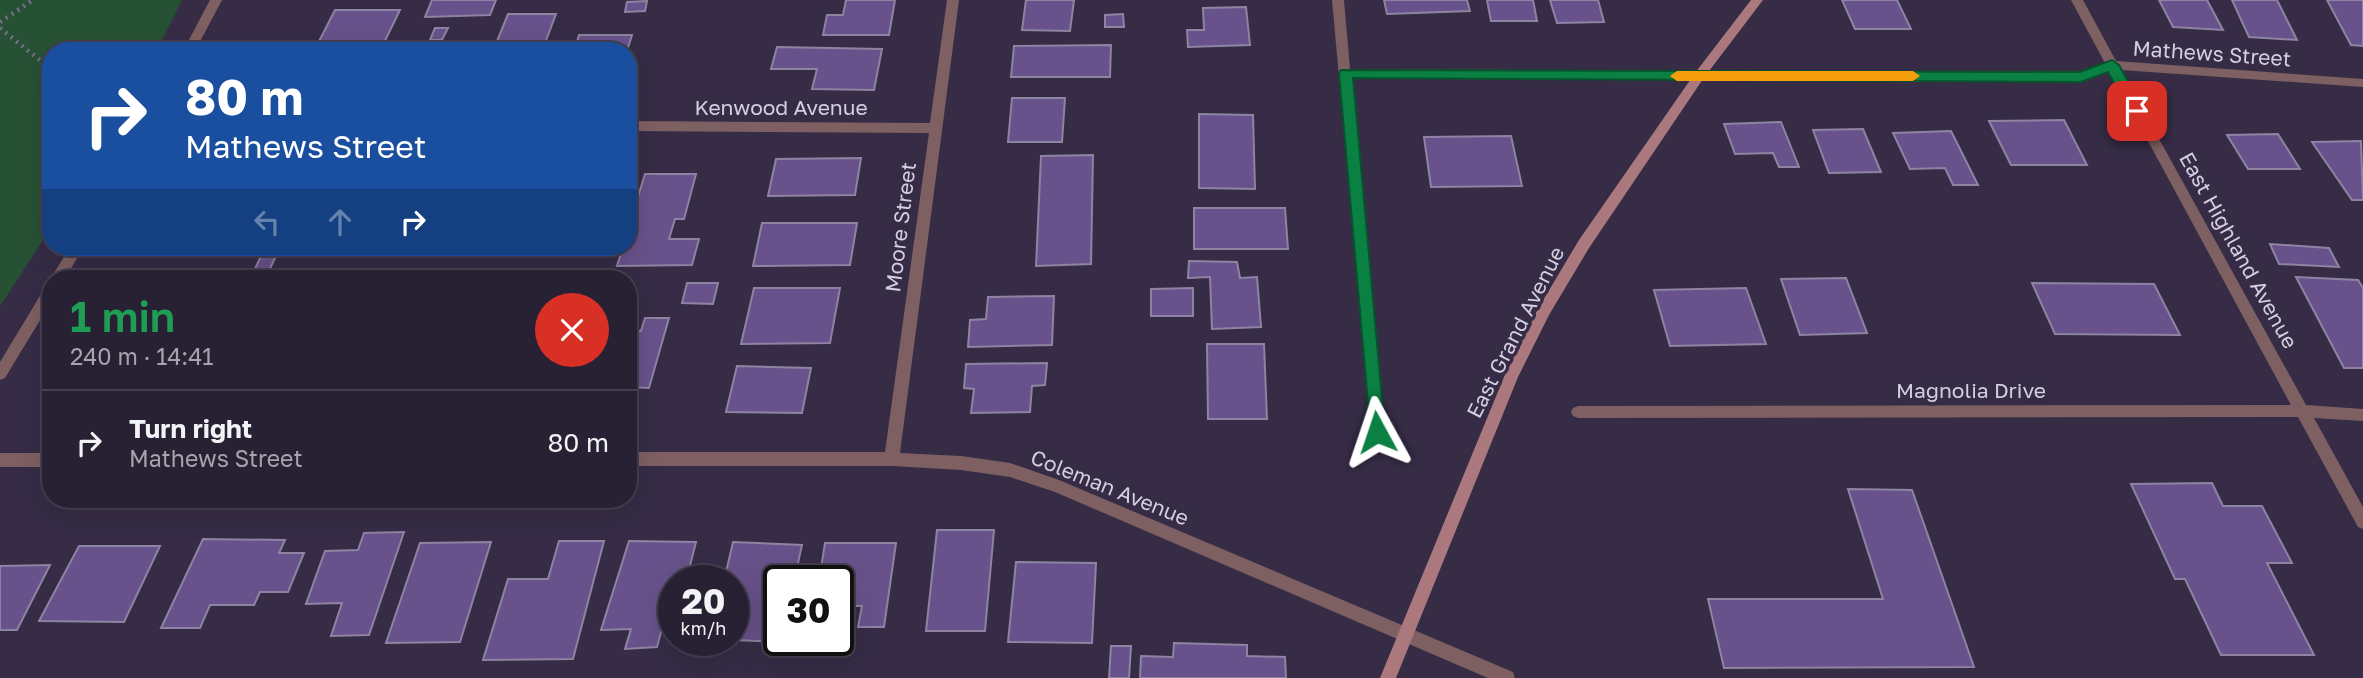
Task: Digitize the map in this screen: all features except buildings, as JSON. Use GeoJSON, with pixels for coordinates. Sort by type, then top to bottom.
{"type":"FeatureCollection","features":[{"type":"Feature","properties":{"kind":"main road","name":"East Grand Avenue"},"geometry":{"type":"LineString","coordinates":[[1388,678],[1511,377],[1544,312],[1584,244],[1699,76],[1757,0]]}},
{"type":"Feature","properties":{"kind":"street"},"geometry":{"type":"LineString","coordinates":[[194,42],[216,0]]}},
{"type":"Feature","properties":{"kind":"street","name":"Moore Street"},"geometry":{"type":"LineString","coordinates":[[891,459],[953,0]]}},
{"type":"Feature","properties":{"kind":"street"},"geometry":{"type":"LineString","coordinates":[[1338,0],[1377,432]]}},
{"type":"Feature","properties":{"kind":"street","name":"East Highland Avenue"},"geometry":{"type":"LineString","coordinates":[[2077,0],[2363,522]]}},
{"type":"Feature","properties":{"kind":"street","name":"Mathews Street"},"geometry":{"type":"LineString","coordinates":[[1346,73],[2081,77],[2112,65],[2363,83]]}},
{"type":"Feature","properties":{"kind":"street","name":"Kenwood Avenue"},"geometry":{"type":"LineString","coordinates":[[637,126],[934,128]]}},
{"type":"Feature","properties":{"kind":"street"},"geometry":{"type":"LineString","coordinates":[[0,374],[42,305]]}},
{"type":"Feature","properties":{"kind":"street","name":"Magnolia Drive"},"geometry":{"type":"LineString","coordinates":[[1578,412],[2304,411],[2363,415]]}},
{"type":"Feature","properties":{"kind":"street","name":"Coleman Avenue"},"geometry":{"type":"LineString","coordinates":[[637,460],[891,459],[961,463],[1010,470],[1059,487],[1507,678]]}},
{"type":"Feature","properties":{"kind":"street"},"geometry":{"type":"LineString","coordinates":[[0,460],[42,460]]}},
{"type":"Feature","properties":{"kind":"path"},"geometry":{"type":"LineString","coordinates":[[0,22],[33,0]]}},
{"type":"Feature","properties":{"kind":"path"},"geometry":{"type":"LineString","coordinates":[[0,28],[42,62]]}},
{"type":"Feature","properties":{"kind":"green space"},"geometry":{"type":"Polygon","coordinates":[[[0,0],[182,0],[161,42],[42,42],[42,242],[0,306],[0,0]]]}},
{"type":"Feature","properties":{"kind":"slow traffic"},"geometry":{"type":"LineString","coordinates":[[1677,76],[1913,76]]}},
{"type":"Feature","properties":{"kind":"route"},"geometry":{"type":"LineString","coordinates":[[1377,432],[1346,73],[2081,77],[2112,65],[2137,111]]}}]}
